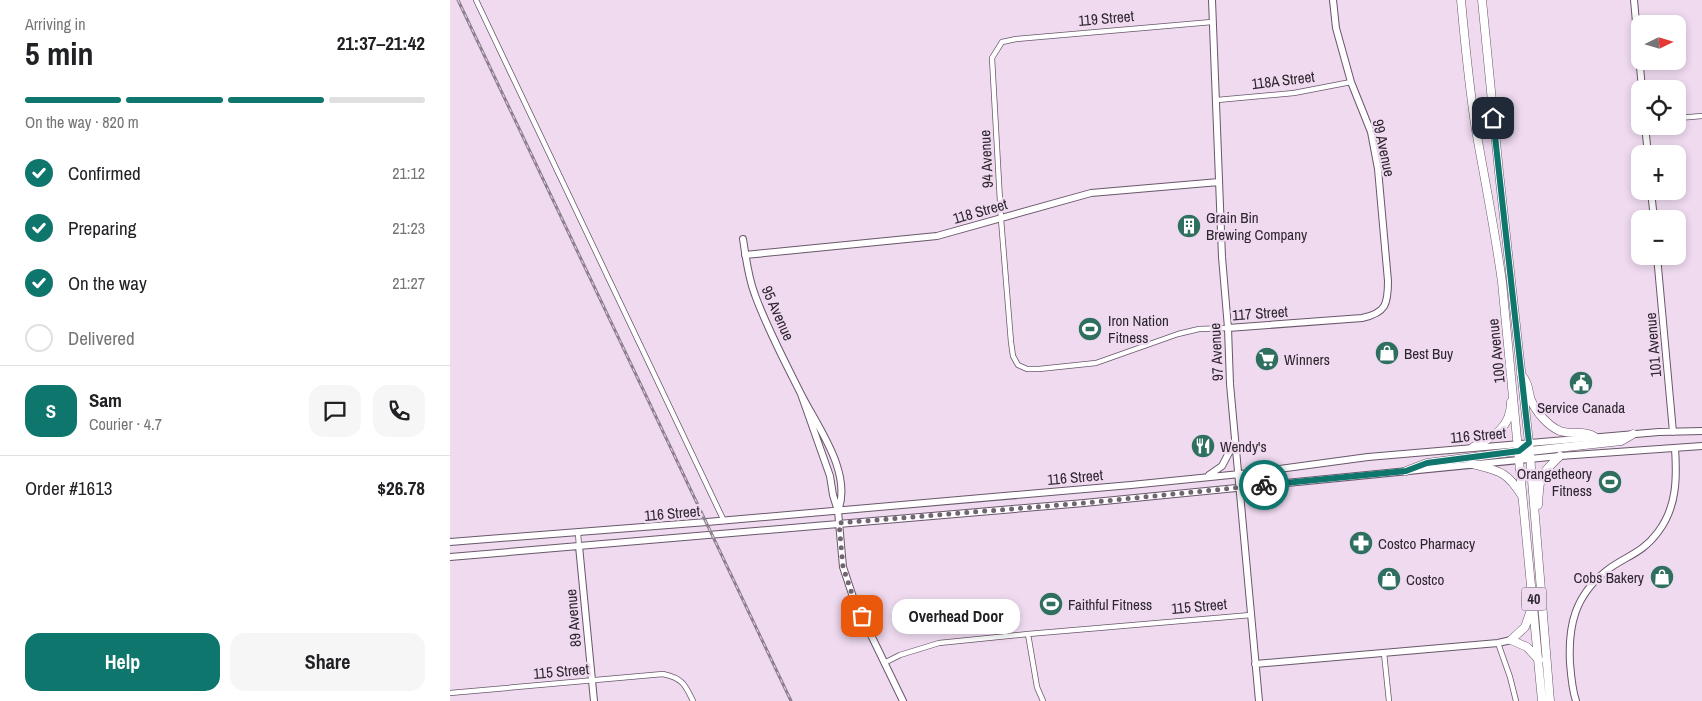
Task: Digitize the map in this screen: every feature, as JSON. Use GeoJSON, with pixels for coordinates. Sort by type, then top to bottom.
{"type":"FeatureCollection","features":[{"type":"Feature","properties":{"kind":"main road","name":"100 Avenue"},"geometry":{"type":"LineString","coordinates":[[1461,0],[1470,84],[1497,247],[1513,383],[1542,701]]}},
{"type":"Feature","properties":{"kind":"main road","name":"100 Avenue"},"geometry":{"type":"LineString","coordinates":[[1482,0],[1529,447],[1550,701]]}},
{"type":"Feature","properties":{"kind":"main road"},"geometry":{"type":"LineString","coordinates":[[1521,374],[1528,383],[1531,400],[1538,412],[1552,426],[1569,433],[1589,433],[1595,437]]}},
{"type":"Feature","properties":{"kind":"main road"},"geometry":{"type":"LineString","coordinates":[[1473,447],[1495,436],[1507,421],[1511,408],[1513,383]]}},
{"type":"Feature","properties":{"kind":"main road"},"geometry":{"type":"LineString","coordinates":[[1406,471],[1427,463],[1519,447],[1621,441],[1633,434]]}},
{"type":"Feature","properties":{"kind":"main road"},"geometry":{"type":"LineString","coordinates":[[1520,461],[1529,447]]}},
{"type":"Feature","properties":{"kind":"main road"},"geometry":{"type":"LineString","coordinates":[[1536,527],[1540,477],[1560,456]]}},
{"type":"Feature","properties":{"kind":"main road"},"geometry":{"type":"LineString","coordinates":[[1472,464],[1496,470],[1507,476],[1524,498]]}},
{"type":"Feature","properties":{"kind":"main road"},"geometry":{"type":"LineString","coordinates":[[1534,602],[1525,627],[1511,640],[1527,647],[1539,660]]}},
{"type":"Feature","properties":{"kind":"street"},"geometry":{"type":"LineString","coordinates":[[476,0],[724,521]]}},
{"type":"Feature","properties":{"kind":"street","name":"97 Avenue"},"geometry":{"type":"LineString","coordinates":[[1212,0],[1222,257],[1228,328],[1230,384],[1259,701]]}},
{"type":"Feature","properties":{"kind":"street","name":"99 Avenue"},"geometry":{"type":"LineString","coordinates":[[1333,0],[1336,28],[1352,82],[1370,132],[1378,169],[1388,281],[1386,305]]}},
{"type":"Feature","properties":{"kind":"street"},"geometry":{"type":"LineString","coordinates":[[1634,0],[1641,80]]}},
{"type":"Feature","properties":{"kind":"street","name":"119 Street"},"geometry":{"type":"LineString","coordinates":[[1002,42],[1016,39],[1212,22]]}},
{"type":"Feature","properties":{"kind":"street","name":"94 Avenue"},"geometry":{"type":"LineString","coordinates":[[1002,42],[992,58],[1011,342],[1013,356],[1018,365]]}},
{"type":"Feature","properties":{"kind":"street","name":"118A Street"},"geometry":{"type":"LineString","coordinates":[[1217,100],[1294,93],[1352,82]]}},
{"type":"Feature","properties":{"kind":"street"},"geometry":{"type":"LineString","coordinates":[[1686,117],[1702,116]]}},
{"type":"Feature","properties":{"kind":"street","name":"118 Street"},"geometry":{"type":"LineString","coordinates":[[745,255],[937,236],[1091,193],[1219,182]]}},
{"type":"Feature","properties":{"kind":"street","name":"95 Avenue"},"geometry":{"type":"LineString","coordinates":[[743,239],[749,276],[755,295],[801,394],[828,467],[838,511],[843,567],[854,600],[903,701]]}},
{"type":"Feature","properties":{"kind":"street","name":"101 Avenue"},"geometry":{"type":"LineString","coordinates":[[1658,265],[1673,432]]}},
{"type":"Feature","properties":{"kind":"street","name":"117 Street"},"geometry":{"type":"LineString","coordinates":[[1018,365],[1027,369],[1039,369],[1096,363],[1178,334],[1199,329],[1362,318],[1379,313],[1386,305]]}},
{"type":"Feature","properties":{"kind":"street"},"geometry":{"type":"LineString","coordinates":[[1529,447],[1595,437],[1702,431]]}},
{"type":"Feature","properties":{"kind":"street"},"geometry":{"type":"LineString","coordinates":[[1205,477],[1222,466],[1236,440]]}},
{"type":"Feature","properties":{"kind":"street","name":"116 Street"},"geometry":{"type":"LineString","coordinates":[[450,557],[1239,488],[1560,456],[1702,446]]}},
{"type":"Feature","properties":{"kind":"street","name":"116 Street"},"geometry":{"type":"LineString","coordinates":[[452,542],[724,521],[1205,477],[1368,457],[1473,447],[1519,447]]}},
{"type":"Feature","properties":{"kind":"street"},"geometry":{"type":"LineString","coordinates":[[1576,701],[1572,685],[1569,643],[1576,608],[1592,585],[1606,571],[1640,551],[1659,531],[1668,516],[1673,501],[1677,478],[1675,448]]}},
{"type":"Feature","properties":{"kind":"street","name":"89 Avenue"},"geometry":{"type":"LineString","coordinates":[[578,533],[594,701]]}},
{"type":"Feature","properties":{"kind":"street","name":"115 Street"},"geometry":{"type":"LineString","coordinates":[[884,663],[900,655],[939,643],[1251,615]]}},
{"type":"Feature","properties":{"kind":"street"},"geometry":{"type":"LineString","coordinates":[[1028,634],[1037,687],[1043,701]]}},
{"type":"Feature","properties":{"kind":"street"},"geometry":{"type":"LineString","coordinates":[[1255,664],[1498,643],[1511,640]]}},
{"type":"Feature","properties":{"kind":"street"},"geometry":{"type":"LineString","coordinates":[[1498,643],[1516,701]]}},
{"type":"Feature","properties":{"kind":"street"},"geometry":{"type":"LineString","coordinates":[[1384,653],[1389,701]]}},
{"type":"Feature","properties":{"kind":"street","name":"115 Street"},"geometry":{"type":"LineString","coordinates":[[450,693],[663,674],[674,676],[686,685],[693,701]]}},
{"type":"Feature","properties":{"kind":"railway"},"geometry":{"type":"LineString","coordinates":[[458,0],[791,701]]}},
{"type":"Feature","properties":{"kind":"way so far"},"geometry":{"type":"LineString","coordinates":[[862,616],[854,600],[843,567],[839,523],[1084,503],[1264,485]]}},
{"type":"Feature","properties":{"kind":"place","name":"Grain Bin Brewing Company"},"geometry":{"type":"Point","coordinates":[1189,226]}},
{"type":"Feature","properties":{"kind":"place","name":"Iron Nation Fitness"},"geometry":{"type":"Point","coordinates":[1090,329]}},
{"type":"Feature","properties":{"kind":"place","name":"Best Buy"},"geometry":{"type":"Point","coordinates":[1387,353]}},
{"type":"Feature","properties":{"kind":"place","name":"Winners"},"geometry":{"type":"Point","coordinates":[1267,359]}},
{"type":"Feature","properties":{"kind":"place","name":"Service Canada"},"geometry":{"type":"Point","coordinates":[1581,383]}},
{"type":"Feature","properties":{"kind":"place","name":"Wendy's"},"geometry":{"type":"Point","coordinates":[1203,446]}},
{"type":"Feature","properties":{"kind":"place","name":"Orangetheory Fitness"},"geometry":{"type":"Point","coordinates":[1610,482]}},
{"type":"Feature","properties":{"kind":"place","name":"Costco Pharmacy"},"geometry":{"type":"Point","coordinates":[1361,543]}},
{"type":"Feature","properties":{"kind":"place","name":"Cobs Bakery"},"geometry":{"type":"Point","coordinates":[1662,577]}},
{"type":"Feature","properties":{"kind":"place","name":"Costco"},"geometry":{"type":"Point","coordinates":[1389,579]}},
{"type":"Feature","properties":{"kind":"place","name":"Faithful Fitness"},"geometry":{"type":"Point","coordinates":[1051,604]}},
{"type":"Feature","properties":{"kind":"place","name":"Overhead Door"},"geometry":{"type":"Point","coordinates":[862,616]}},
{"type":"Feature","properties":{"kind":"route"},"geometry":{"type":"LineString","coordinates":[[1264,485],[1406,471],[1427,463],[1519,451],[1529,443],[1493,118]]}}]}
